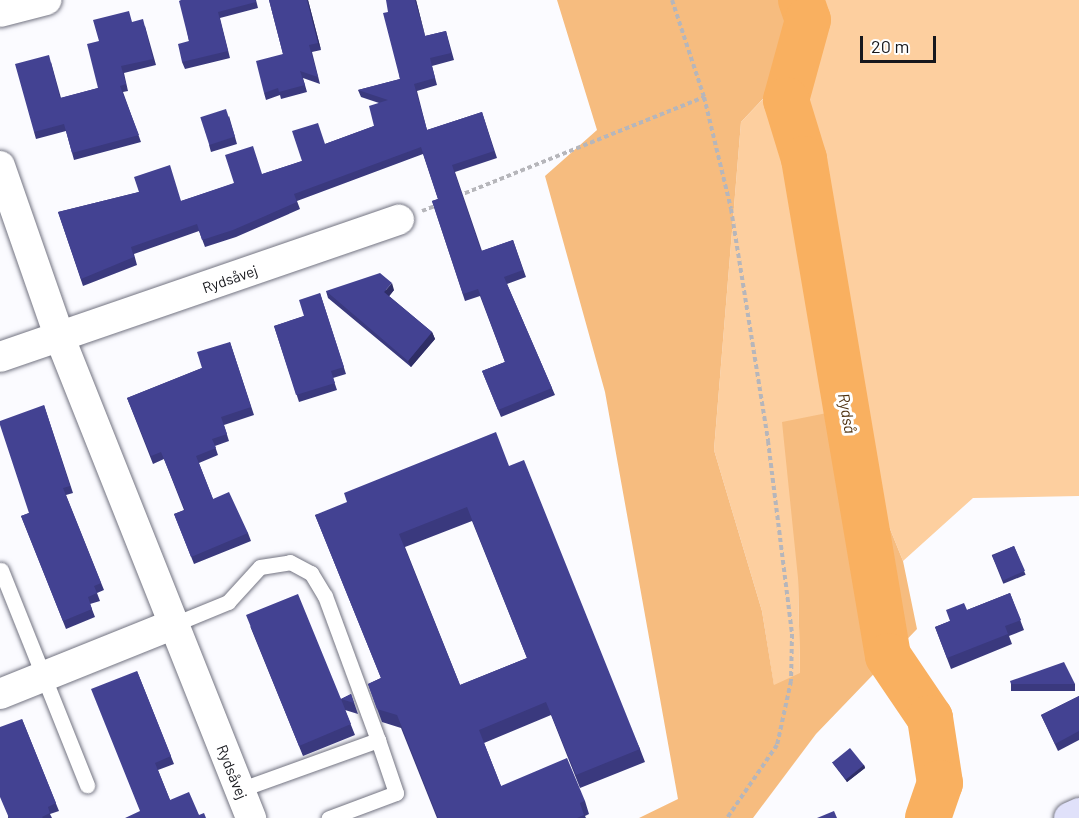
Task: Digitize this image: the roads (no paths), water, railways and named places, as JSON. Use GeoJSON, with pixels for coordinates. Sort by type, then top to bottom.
{"type":"FeatureCollection","features":[{"type":"Feature","properties":{"kind":"main road"},"geometry":{"type":"LineString","coordinates":[[1070,818],[1079,814]]}},
{"type":"Feature","properties":{"kind":"street"},"geometry":{"type":"LineString","coordinates":[[0,12],[45,0]]}},
{"type":"Feature","properties":{"kind":"street","name":"Rydsåvej"},"geometry":{"type":"LineString","coordinates":[[0,166],[60,338],[172,625],[251,818]]}},
{"type":"Feature","properties":{"kind":"street","name":"Rydsåvej"},"geometry":{"type":"LineString","coordinates":[[0,357],[399,220]]}},
{"type":"Feature","properties":{"kind":"street"},"geometry":{"type":"LineString","coordinates":[[0,694],[172,625]]}},
{"type":"Feature","properties":{"kind":"lane"},"geometry":{"type":"LineString","coordinates":[[172,625],[228,602],[260,567],[290,562],[311,573],[325,596],[396,793],[329,818]]}},
{"type":"Feature","properties":{"kind":"lane"},"geometry":{"type":"LineString","coordinates":[[1,570],[87,785]]}},
{"type":"Feature","properties":{"kind":"lane"},"geometry":{"type":"LineString","coordinates":[[239,790],[378,740]]}},
{"type":"Feature","properties":{"kind":"waterway","name":"Rydså"},"geometry":{"type":"LineString","coordinates":[[801,0],[808,20],[786,100],[804,159],[888,656],[930,718],[940,783],[928,818]]}}]}
